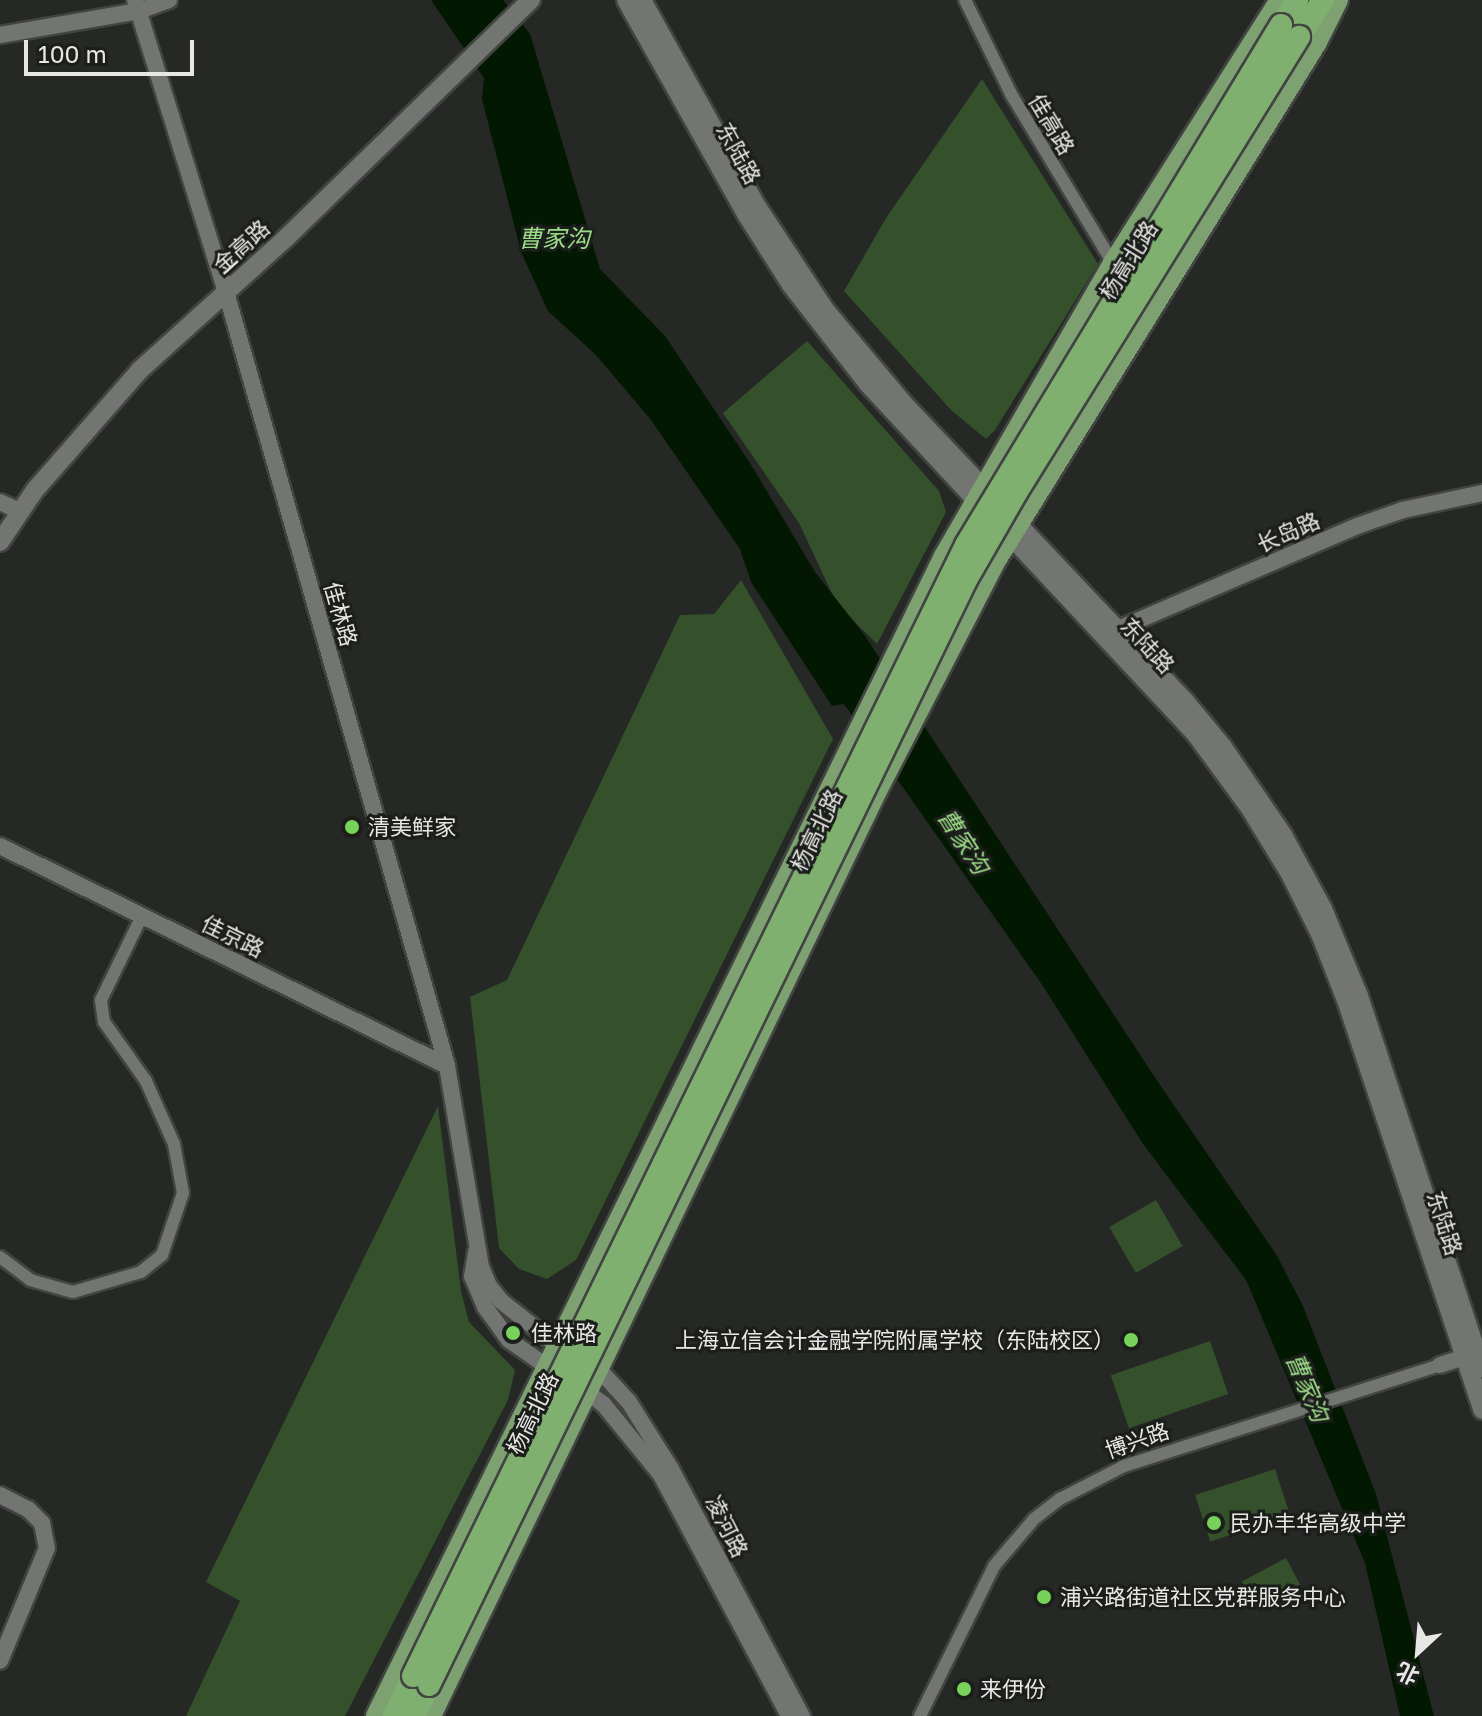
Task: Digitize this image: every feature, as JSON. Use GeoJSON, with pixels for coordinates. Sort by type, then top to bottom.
{"type":"FeatureCollection","features":[{"type":"Feature","properties":{"kind":"highway","name":"杨高北路"},"geometry":{"type":"LineString","coordinates":[[1290,31],[1297,0]]}},
{"type":"Feature","properties":{"kind":"highway","name":"杨高北路"},"geometry":{"type":"LineString","coordinates":[[394,1716],[421,1680],[966,545],[1290,31],[1323,0]]}},
{"type":"Feature","properties":{"kind":"highway","name":"杨高北路"},"geometry":{"type":"LineString","coordinates":[[414,1716],[421,1680]]}},
{"type":"Feature","properties":{"kind":"main road","name":"东陆路"},"geometry":{"type":"LineString","coordinates":[[626,0],[746,214],[791,285],[868,384],[1014,530],[1194,732],[1251,810],[1290,874],[1321,936],[1476,1357]]}},
{"type":"Feature","properties":{"kind":"main road","name":"东陆路"},"geometry":{"type":"LineString","coordinates":[[642,0],[758,208],[810,289],[878,375],[979,493]]}},
{"type":"Feature","properties":{"kind":"main road","name":"杨高北路"},"geometry":{"type":"LineString","coordinates":[[376,1716],[979,493],[1113,263],[1280,0]]}},
{"type":"Feature","properties":{"kind":"main road","name":"杨高北路"},"geometry":{"type":"LineString","coordinates":[[431,1716],[919,706],[1014,530],[1316,44],[1338,0]]}},
{"type":"Feature","properties":{"kind":"main road","name":"金高路"},"geometry":{"type":"LineString","coordinates":[[0,542],[19,511],[71,445],[140,370],[226,292],[529,2]]}},
{"type":"Feature","properties":{"kind":"main road","name":"东陆路"},"geometry":{"type":"LineString","coordinates":[[1014,530],[1118,629],[1223,747],[1276,824],[1318,899],[1359,996],[1476,1357],[1482,1410]]}},
{"type":"Feature","properties":{"kind":"street"},"geometry":{"type":"LineString","coordinates":[[0,35],[169,0]]}},
{"type":"Feature","properties":{"kind":"street","name":"佳高路"},"geometry":{"type":"LineString","coordinates":[[965,0],[1011,94],[1113,263]]}},
{"type":"Feature","properties":{"kind":"street","name":"佳林路"},"geometry":{"type":"LineString","coordinates":[[137,6],[226,292],[446,1060],[477,1246],[489,1286],[501,1301],[558,1343],[598,1366]]}},
{"type":"Feature","properties":{"kind":"street","name":"长岛路"},"geometry":{"type":"LineString","coordinates":[[1118,629],[1357,526],[1403,510],[1482,493]]}},
{"type":"Feature","properties":{"kind":"street"},"geometry":{"type":"LineString","coordinates":[[0,502],[19,511]]}},
{"type":"Feature","properties":{"kind":"street","name":"佳京路"},"geometry":{"type":"LineString","coordinates":[[0,837],[446,1060]]}},
{"type":"Feature","properties":{"kind":"street","name":"佳京路"},"geometry":{"type":"LineString","coordinates":[[0,846],[446,1060]]}},
{"type":"Feature","properties":{"kind":"street"},"geometry":{"type":"LineString","coordinates":[[0,1257],[30,1280],[73,1292],[141,1272],[162,1255],[183,1193],[174,1144],[146,1081],[104,1022],[101,1000],[142,916]]}},
{"type":"Feature","properties":{"kind":"street","name":"佳林路"},"geometry":{"type":"LineString","coordinates":[[477,1246],[472,1276],[485,1307],[509,1340],[547,1368],[586,1390]]}},
{"type":"Feature","properties":{"kind":"street","name":"博兴路"},"geometry":{"type":"LineString","coordinates":[[920,1716],[988,1577],[1003,1553],[1034,1519],[1071,1491],[1110,1471],[1440,1365],[1476,1357]]}},
{"type":"Feature","properties":{"kind":"street","name":"凌河路"},"geometry":{"type":"LineString","coordinates":[[598,1366],[629,1402],[671,1469],[802,1716]]}},
{"type":"Feature","properties":{"kind":"street","name":"凌河路"},"geometry":{"type":"LineString","coordinates":[[586,1390],[604,1405],[661,1475],[789,1716]]}},
{"type":"Feature","properties":{"kind":"street"},"geometry":{"type":"LineString","coordinates":[[0,1495],[28,1509],[42,1523],[47,1548],[0,1661]]}},
{"type":"Feature","properties":{"kind":"green space"},"geometry":{"type":"Polygon","coordinates":[[[982,79],[1098,264],[995,430],[986,439],[951,410],[844,291],[886,218],[982,79]]]}},
{"type":"Feature","properties":{"kind":"green space"},"geometry":{"type":"Polygon","coordinates":[[[807,341],[939,491],[946,512],[877,644],[837,604],[799,523],[723,413],[807,341]]]}},
{"type":"Feature","properties":{"kind":"green space"},"geometry":{"type":"Polygon","coordinates":[[[741,580],[833,739],[576,1260],[547,1279],[519,1269],[499,1248],[470,997],[507,980],[680,615],[714,614],[741,580]]]}},
{"type":"Feature","properties":{"kind":"green space"},"geometry":{"type":"Polygon","coordinates":[[[438,1106],[461,1291],[469,1322],[515,1370],[508,1400],[345,1716],[186,1716],[240,1601],[206,1582],[438,1106]]]}},
{"type":"Feature","properties":{"kind":"green space"},"geometry":{"type":"Polygon","coordinates":[[[1156,1200],[1182,1246],[1136,1273],[1109,1227],[1156,1200]]]}},
{"type":"Feature","properties":{"kind":"green space"},"geometry":{"type":"Polygon","coordinates":[[[1210,1341],[1228,1394],[1129,1428],[1111,1375],[1210,1341]]]}},
{"type":"Feature","properties":{"kind":"green space"},"geometry":{"type":"Polygon","coordinates":[[[1275,1469],[1290,1516],[1210,1542],[1195,1495],[1275,1469]]]}},
{"type":"Feature","properties":{"kind":"green space"},"geometry":{"type":"Polygon","coordinates":[[[1286,1558],[1300,1584],[1256,1608],[1242,1581],[1286,1558]]]}},
{"type":"Feature","properties":{"kind":"water","name":"曹家沟"},"geometry":{"type":"Polygon","coordinates":[[[431,0],[503,0],[530,34],[600,269],[665,336],[750,463],[815,572],[865,636],[1158,1082],[1276,1254],[1303,1306],[1376,1494],[1434,1716],[1400,1716],[1365,1563],[1246,1280],[1143,1144],[1043,986],[844,704],[832,706],[751,582],[740,549],[651,420],[596,355],[548,311],[521,252],[482,99],[484,78],[431,0]]]}},
{"type":"Feature","properties":{"kind":"place","name":"清美鲜家"},"geometry":{"type":"Point","coordinates":[352,827]}},
{"type":"Feature","properties":{"kind":"place","name":"佳林路"},"geometry":{"type":"Point","coordinates":[513,1333]}},
{"type":"Feature","properties":{"kind":"place","name":"上海立信会计金融学院附属学校（东陆校区）"},"geometry":{"type":"Point","coordinates":[1131,1340]}},
{"type":"Feature","properties":{"kind":"place","name":"民办丰华高级中学"},"geometry":{"type":"Point","coordinates":[1214,1523]}},
{"type":"Feature","properties":{"kind":"place","name":"浦兴路街道社区党群服务中心"},"geometry":{"type":"Point","coordinates":[1044,1597]}},
{"type":"Feature","properties":{"kind":"place","name":"来伊份"},"geometry":{"type":"Point","coordinates":[964,1689]}}]}
